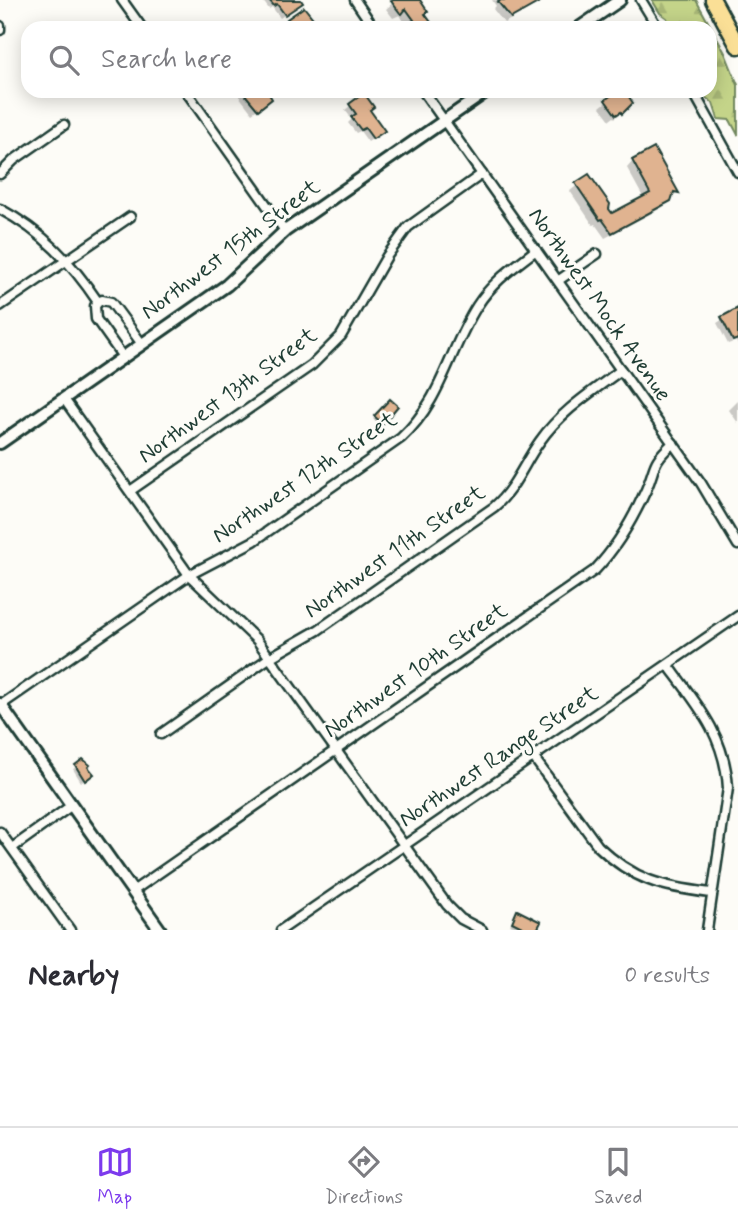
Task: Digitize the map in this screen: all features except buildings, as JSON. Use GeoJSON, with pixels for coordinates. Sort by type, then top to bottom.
{"type":"FeatureCollection","features":[{"type":"Feature","properties":{"kind":"highway"},"geometry":{"type":"LineString","coordinates":[[713,0],[738,46]]}},
{"type":"Feature","properties":{"kind":"street"},"geometry":{"type":"LineString","coordinates":[[122,0],[137,21]]}},
{"type":"Feature","properties":{"kind":"street"},"geometry":{"type":"LineString","coordinates":[[355,0],[369,21]]}},
{"type":"Feature","properties":{"kind":"street"},"geometry":{"type":"LineString","coordinates":[[589,21],[620,0]]}},
{"type":"Feature","properties":{"kind":"street"},"geometry":{"type":"LineString","coordinates":[[641,0],[654,21]]}},
{"type":"Feature","properties":{"kind":"street"},"geometry":{"type":"LineString","coordinates":[[191,98],[285,232]]}},
{"type":"Feature","properties":{"kind":"street","name":"Northwest Mock Avenue"},"geometry":{"type":"LineString","coordinates":[[428,98],[701,483],[738,545]]}},
{"type":"Feature","properties":{"kind":"street","name":"Northwest 15th Street"},"geometry":{"type":"LineString","coordinates":[[0,443],[227,285],[285,232],[477,98]]}},
{"type":"Feature","properties":{"kind":"street"},"geometry":{"type":"LineString","coordinates":[[697,98],[738,172]]}},
{"type":"Feature","properties":{"kind":"street"},"geometry":{"type":"LineString","coordinates":[[0,174],[14,160],[64,125]]}},
{"type":"Feature","properties":{"kind":"street","name":"Northwest 13th Street"},"geometry":{"type":"LineString","coordinates":[[130,491],[312,365],[341,336],[387,256],[408,227],[482,174]]}},
{"type":"Feature","properties":{"kind":"street"},"geometry":{"type":"LineString","coordinates":[[0,209],[54,246],[76,269],[98,302]]}},
{"type":"Feature","properties":{"kind":"street"},"geometry":{"type":"LineString","coordinates":[[0,306],[130,217]]}},
{"type":"Feature","properties":{"kind":"street","name":"Northwest 12th Street"},"geometry":{"type":"LineString","coordinates":[[1,705],[189,575],[254,541],[387,450],[415,425],[436,391],[477,305],[504,274],[536,250]]}},
{"type":"Feature","properties":{"kind":"street"},"geometry":{"type":"LineString","coordinates":[[559,280],[597,254]]}},
{"type":"Feature","properties":{"kind":"street"},"geometry":{"type":"LineString","coordinates":[[98,302],[111,302],[142,344]]}},
{"type":"Feature","properties":{"kind":"street"},"geometry":{"type":"LineString","coordinates":[[98,302],[94,314],[96,319],[123,357]]}},
{"type":"Feature","properties":{"kind":"street","name":"Northwest 11th Street"},"geometry":{"type":"LineString","coordinates":[[161,734],[269,658],[318,630],[494,507],[504,498],[540,440],[554,423],[621,370]]}},
{"type":"Feature","properties":{"kind":"street"},"geometry":{"type":"LineString","coordinates":[[64,399],[189,575],[245,627],[269,658],[447,905],[461,919],[482,930]]}},
{"type":"Feature","properties":{"kind":"street","name":"Northwest 10th Street"},"geometry":{"type":"LineString","coordinates":[[133,891],[595,570],[623,535],[647,487],[653,465],[673,443]]}},
{"type":"Feature","properties":{"kind":"street","name":"Northwest Range Street"},"geometry":{"type":"LineString","coordinates":[[281,930],[738,616]]}},
{"type":"Feature","properties":{"kind":"street"},"geometry":{"type":"LineString","coordinates":[[668,665],[713,729],[727,767],[728,789],[707,930]]}},
{"type":"Feature","properties":{"kind":"street"},"geometry":{"type":"LineString","coordinates":[[1,705],[160,930]]}},
{"type":"Feature","properties":{"kind":"street"},"geometry":{"type":"LineString","coordinates":[[534,758],[598,846],[611,859],[626,870],[661,886],[711,893]]}},
{"type":"Feature","properties":{"kind":"street"},"geometry":{"type":"LineString","coordinates":[[12,848],[72,805]]}},
{"type":"Feature","properties":{"kind":"street"},"geometry":{"type":"LineString","coordinates":[[0,832],[70,930]]}},
{"type":"Feature","properties":{"kind":"green space"},"geometry":{"type":"Polygon","coordinates":[[[652,0],[696,0],[707,21],[668,21],[652,0]]]}},
{"type":"Feature","properties":{"kind":"green space"},"geometry":{"type":"Polygon","coordinates":[[[717,38],[738,85],[738,135],[730,120],[718,119],[713,103],[706,98],[717,98],[717,38]]]}}]}
